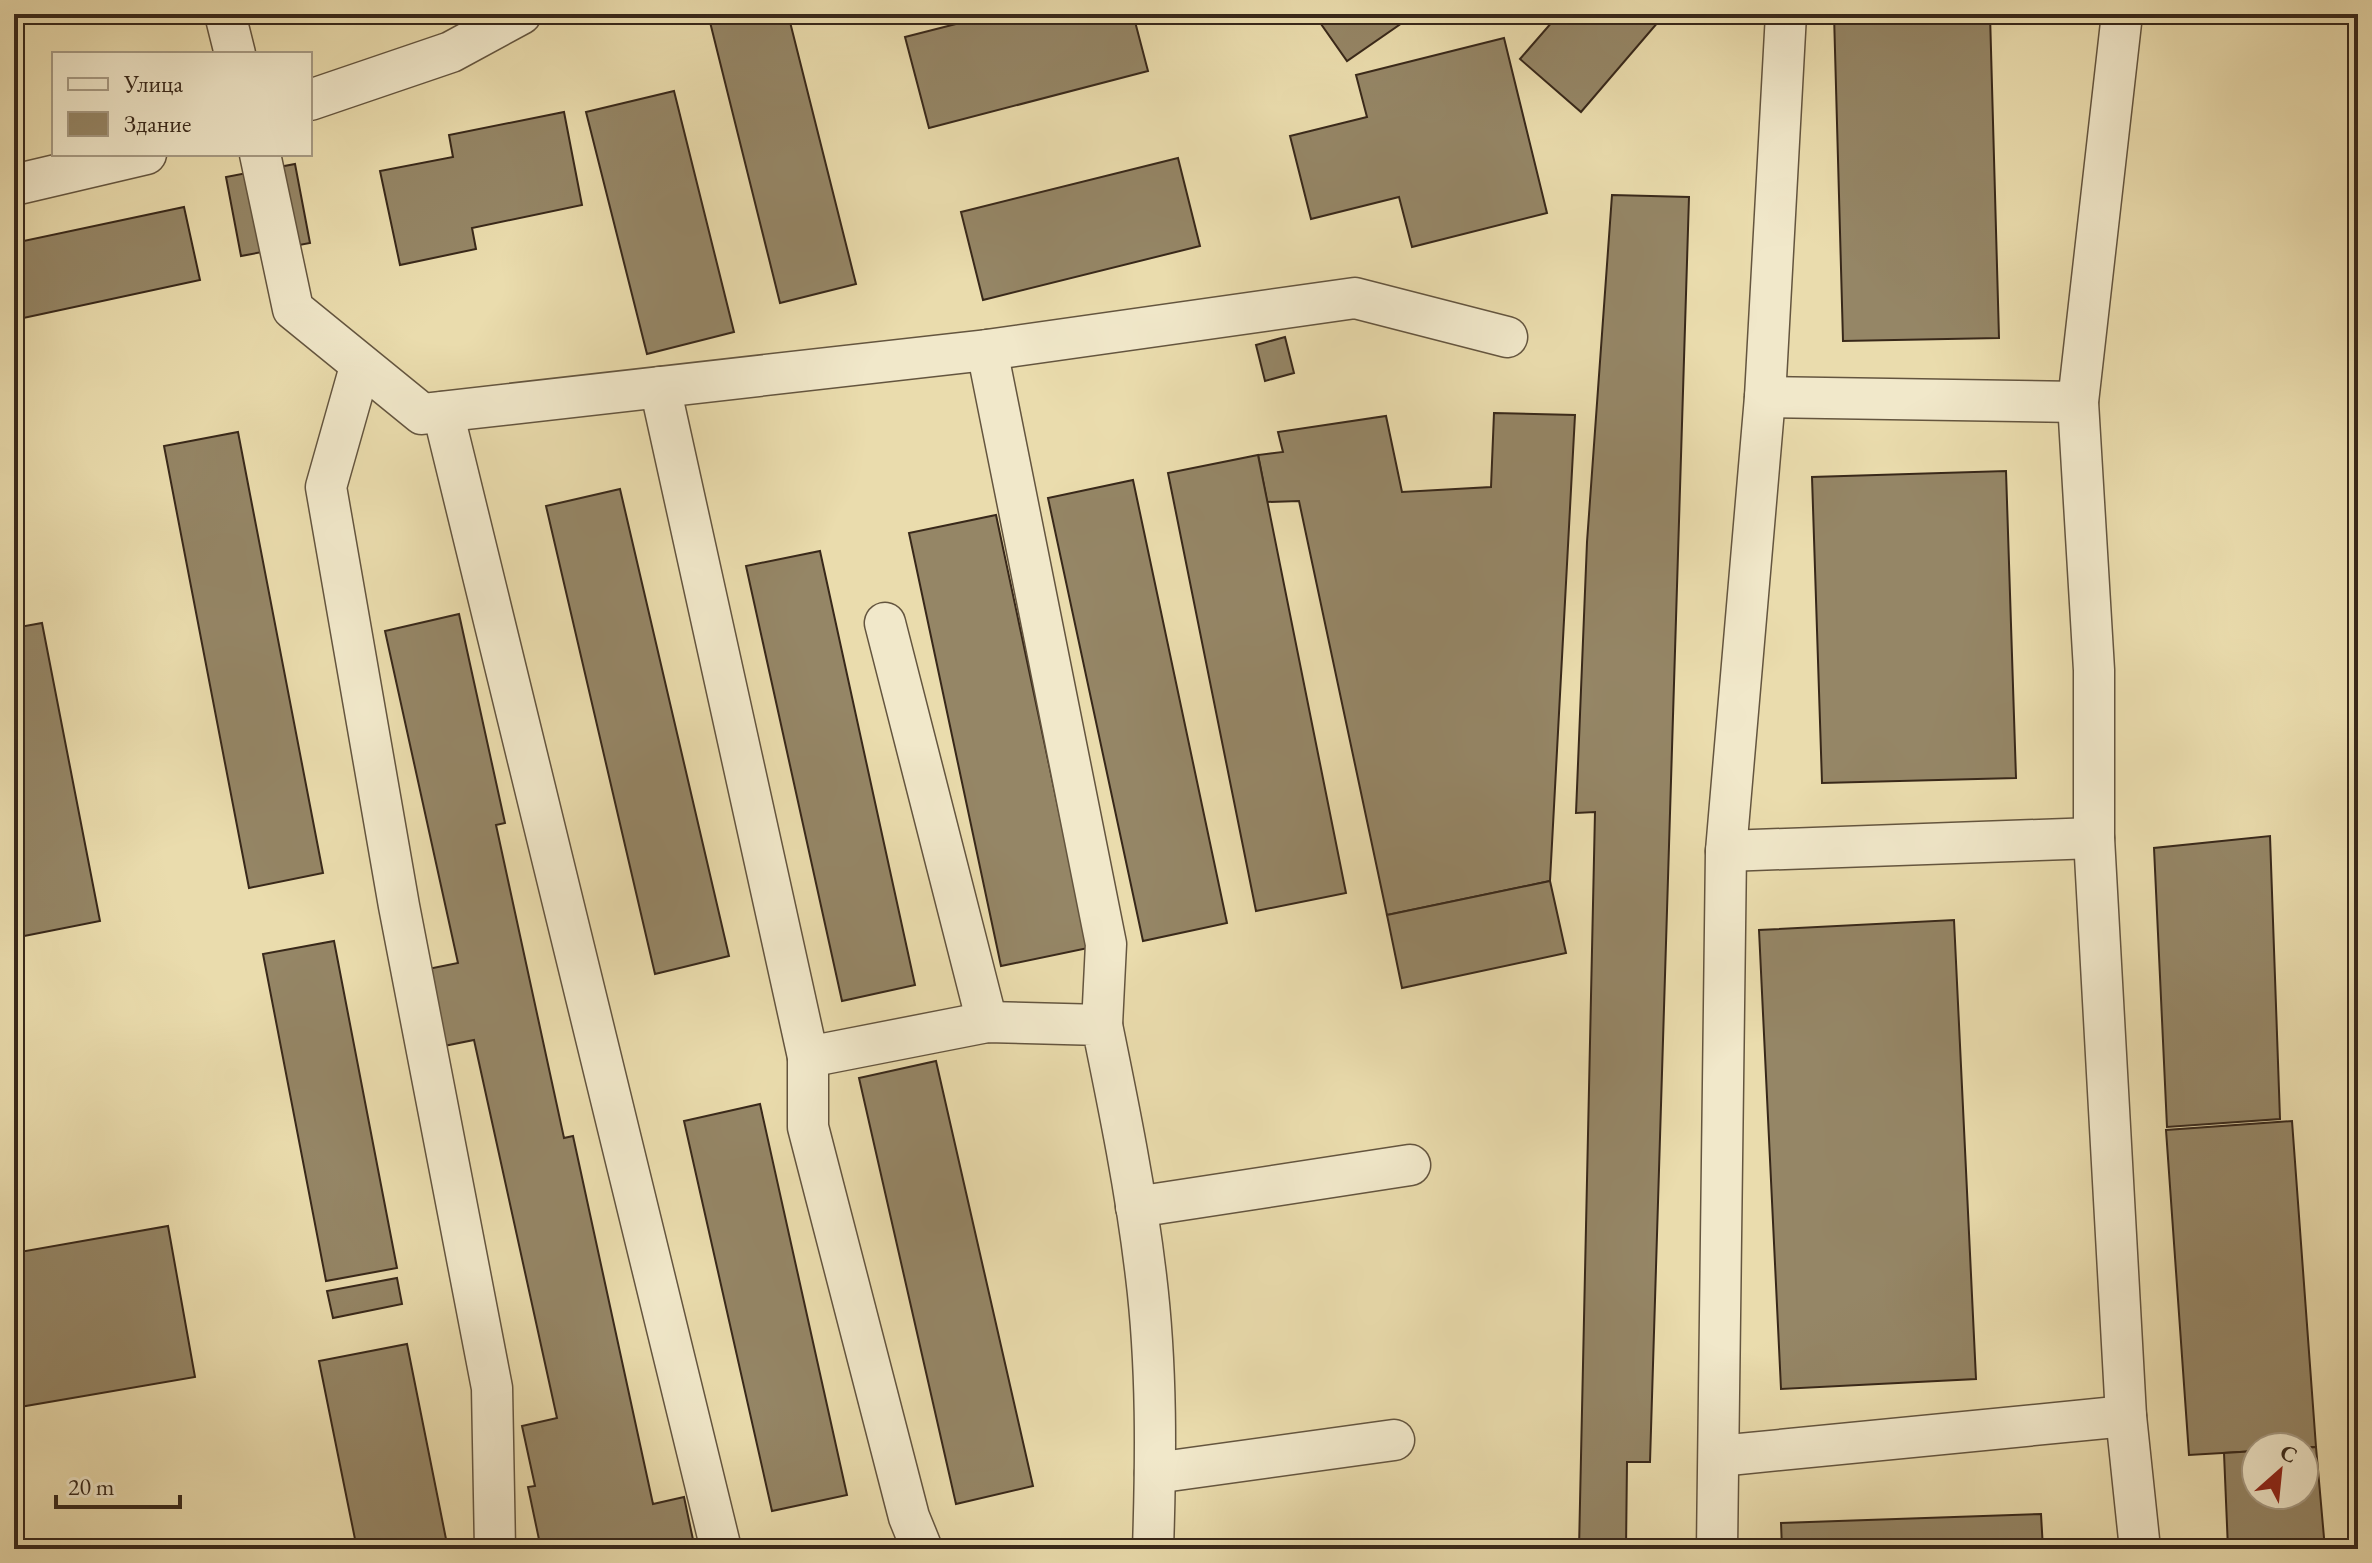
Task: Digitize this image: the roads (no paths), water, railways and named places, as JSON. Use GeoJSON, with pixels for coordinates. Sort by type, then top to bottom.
{"type":"FeatureCollection","features":[{"type":"Feature","properties":{"kind":"street"},"geometry":{"type":"LineString","coordinates":[[225,14],[234,52]]}},
{"type":"Feature","properties":{"kind":"street"},"geometry":{"type":"LineString","coordinates":[[312,99],[451,52],[521,14]]}},
{"type":"Feature","properties":{"kind":"street"},"geometry":{"type":"LineString","coordinates":[[1717,1549],[1726,851],[1765,397],[1786,14]]}},
{"type":"Feature","properties":{"kind":"street"},"geometry":{"type":"LineString","coordinates":[[2122,14],[2078,402],[2094,670],[2094,838],[2126,1416],[2140,1549]]}},
{"type":"Feature","properties":{"kind":"street"},"geometry":{"type":"LineString","coordinates":[[14,185],[137,156]]}},
{"type":"Feature","properties":{"kind":"street"},"geometry":{"type":"LineString","coordinates":[[260,156],[293,309],[422,414],[987,350],[1355,298],[1507,337]]}},
{"type":"Feature","properties":{"kind":"street"},"geometry":{"type":"LineString","coordinates":[[987,350],[1106,944],[1102,1025],[1136,1207],[1148,1310],[1156,1417],[1153,1549]]}},
{"type":"Feature","properties":{"kind":"street"},"geometry":{"type":"LineString","coordinates":[[358,374],[326,487],[399,906],[492,1388],[495,1549]]}},
{"type":"Feature","properties":{"kind":"street"},"geometry":{"type":"LineString","coordinates":[[660,387],[808,1057],[808,1127],[909,1517],[922,1549]]}},
{"type":"Feature","properties":{"kind":"street"},"geometry":{"type":"LineString","coordinates":[[1765,397],[2078,402]]}},
{"type":"Feature","properties":{"kind":"street"},"geometry":{"type":"LineString","coordinates":[[443,412],[721,1549]]}},
{"type":"Feature","properties":{"kind":"street"},"geometry":{"type":"LineString","coordinates":[[885,623],[987,1022]]}},
{"type":"Feature","properties":{"kind":"street"},"geometry":{"type":"LineString","coordinates":[[1726,851],[2094,838]]}},
{"type":"Feature","properties":{"kind":"street"},"geometry":{"type":"LineString","coordinates":[[808,1057],[987,1022],[1102,1025]]}},
{"type":"Feature","properties":{"kind":"street"},"geometry":{"type":"LineString","coordinates":[[1136,1207],[1410,1165]]}},
{"type":"Feature","properties":{"kind":"street"},"geometry":{"type":"LineString","coordinates":[[1719,1456],[2126,1416]]}},
{"type":"Feature","properties":{"kind":"street"},"geometry":{"type":"LineString","coordinates":[[1155,1473],[1394,1440]]}}]}
